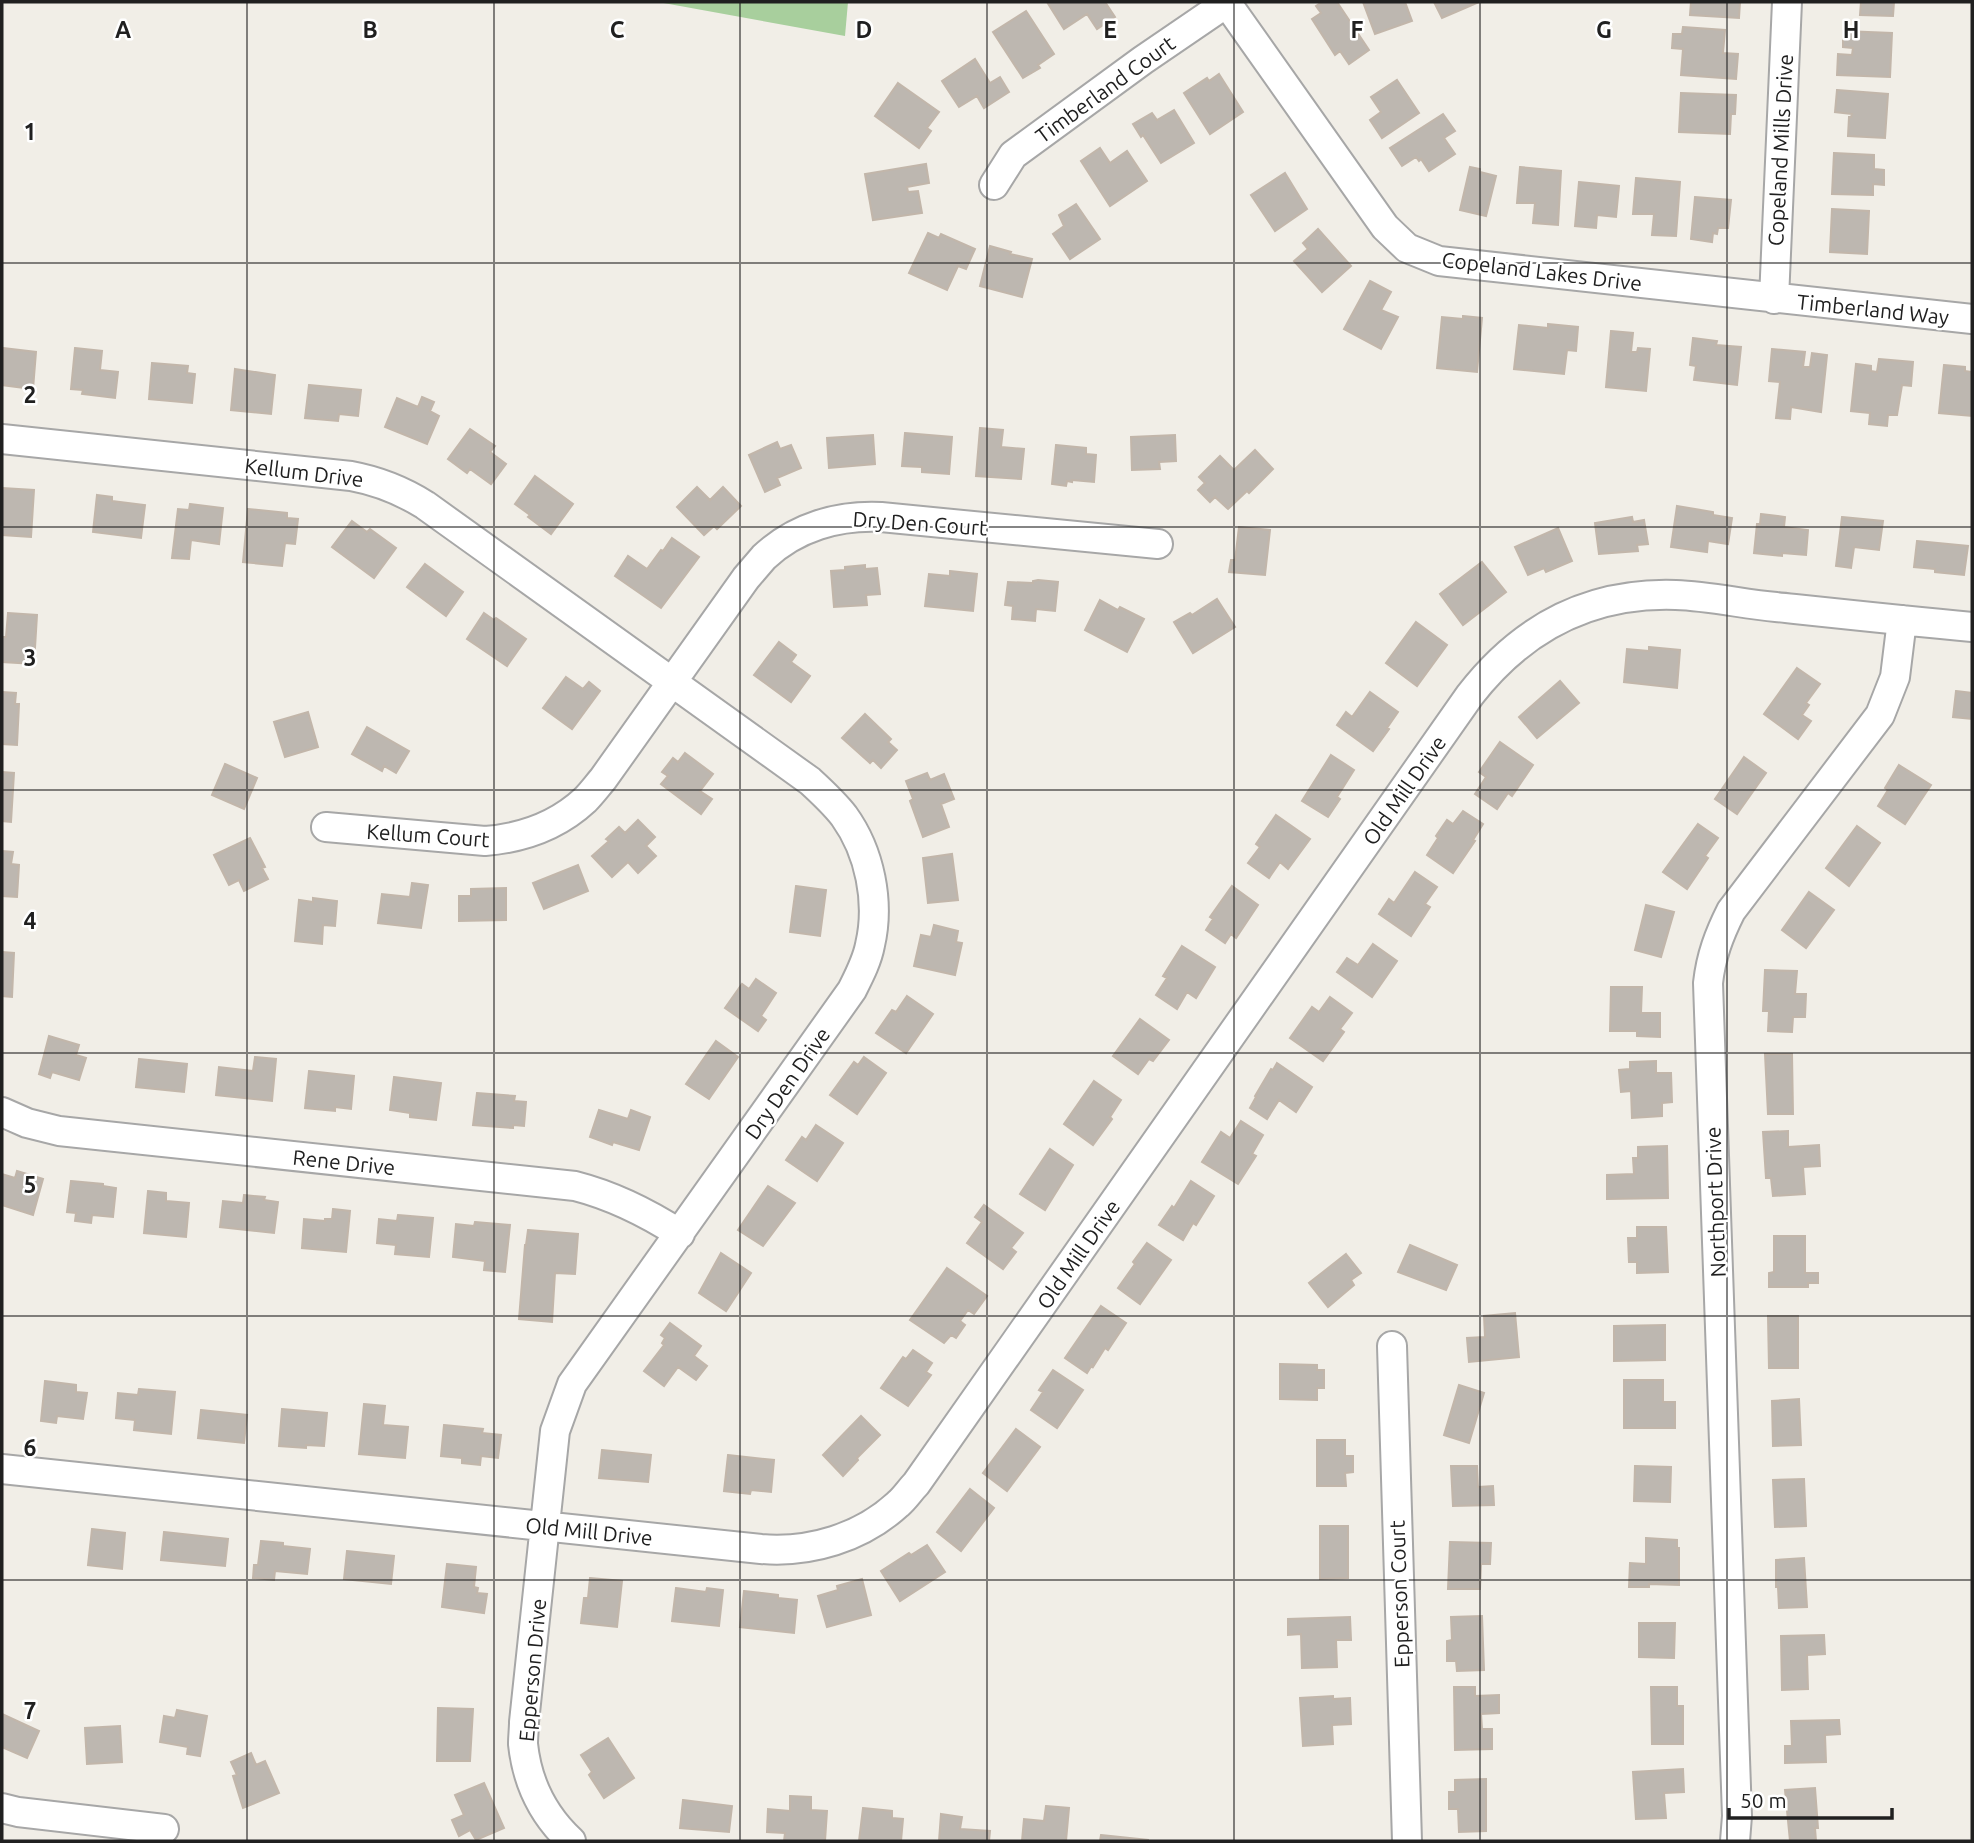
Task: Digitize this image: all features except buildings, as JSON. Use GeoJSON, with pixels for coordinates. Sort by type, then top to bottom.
{"type":"FeatureCollection","features":[{"type":"Feature","properties":{"kind":"street","name":"Copeland Lakes Drive"},"geometry":{"type":"LineString","coordinates":[[1227,2],[1385,227],[1407,248],[1439,261],[1774,299]]}},
{"type":"Feature","properties":{"kind":"street","name":"Timberland Court"},"geometry":{"type":"LineString","coordinates":[[994,185],[1013,155],[1227,2]]}},
{"type":"Feature","properties":{"kind":"street","name":"Copeland Mills Drive"},"geometry":{"type":"LineString","coordinates":[[1774,299],[1787,2]]}},
{"type":"Feature","properties":{"kind":"street","name":"Timberland Way"},"geometry":{"type":"LineString","coordinates":[[1774,299],[1972,319]]}},
{"type":"Feature","properties":{"kind":"street","name":"Kellum Drive"},"geometry":{"type":"LineString","coordinates":[[2,439],[351,476],[386,485],[425,505],[671,683]]}},
{"type":"Feature","properties":{"kind":"street","name":"Dry Den Court"},"geometry":{"type":"LineString","coordinates":[[671,683],[759,562],[792,537],[830,521],[850,517],[881,517],[1158,544]]}},
{"type":"Feature","properties":{"kind":"street","name":"Old Mill Drive"},"geometry":{"type":"LineString","coordinates":[[2,1469],[782,1550],[814,1547],[843,1538],[871,1524],[896,1506],[922,1475],[1482,680],[1510,651],[1542,628],[1578,610],[1628,597],[1658,595],[1972,627]]}},
{"type":"Feature","properties":{"kind":"street","name":"Northport Drive"},"geometry":{"type":"LineString","coordinates":[[1735,1841],[1737,1816],[1708,997],[1710,964],[1718,937],[1731,911],[1880,715],[1895,677],[1902,620]]}},
{"type":"Feature","properties":{"kind":"street","name":"Kellum Court"},"geometry":{"type":"LineString","coordinates":[[326,827],[475,842],[507,839],[537,831],[566,816],[589,795],[671,683]]}},
{"type":"Feature","properties":{"kind":"street","name":"Dry Den Drive"},"geometry":{"type":"LineString","coordinates":[[546,1527],[555,1431],[572,1384],[852,990],[871,943],[873,893],[866,863],[845,818],[810,781],[671,683]]}},
{"type":"Feature","properties":{"kind":"street","name":"Rene Drive"},"geometry":{"type":"LineString","coordinates":[[2,1112],[27,1124],[59,1131],[575,1186],[632,1205],[680,1234]]}},
{"type":"Feature","properties":{"kind":"street","name":"Epperson Court"},"geometry":{"type":"LineString","coordinates":[[1392,1346],[1407,1841]]}},
{"type":"Feature","properties":{"kind":"street","name":"Epperson Drive"},"geometry":{"type":"LineString","coordinates":[[546,1527],[523,1743],[528,1773],[540,1802],[571,1841]]}},
{"type":"Feature","properties":{"kind":"street"},"geometry":{"type":"LineString","coordinates":[[2,1808],[164,1829]]}},
{"type":"Feature","properties":{"kind":"green space"},"geometry":{"type":"Polygon","coordinates":[[[658,2],[848,2],[845,36],[658,2]]]}}]}
